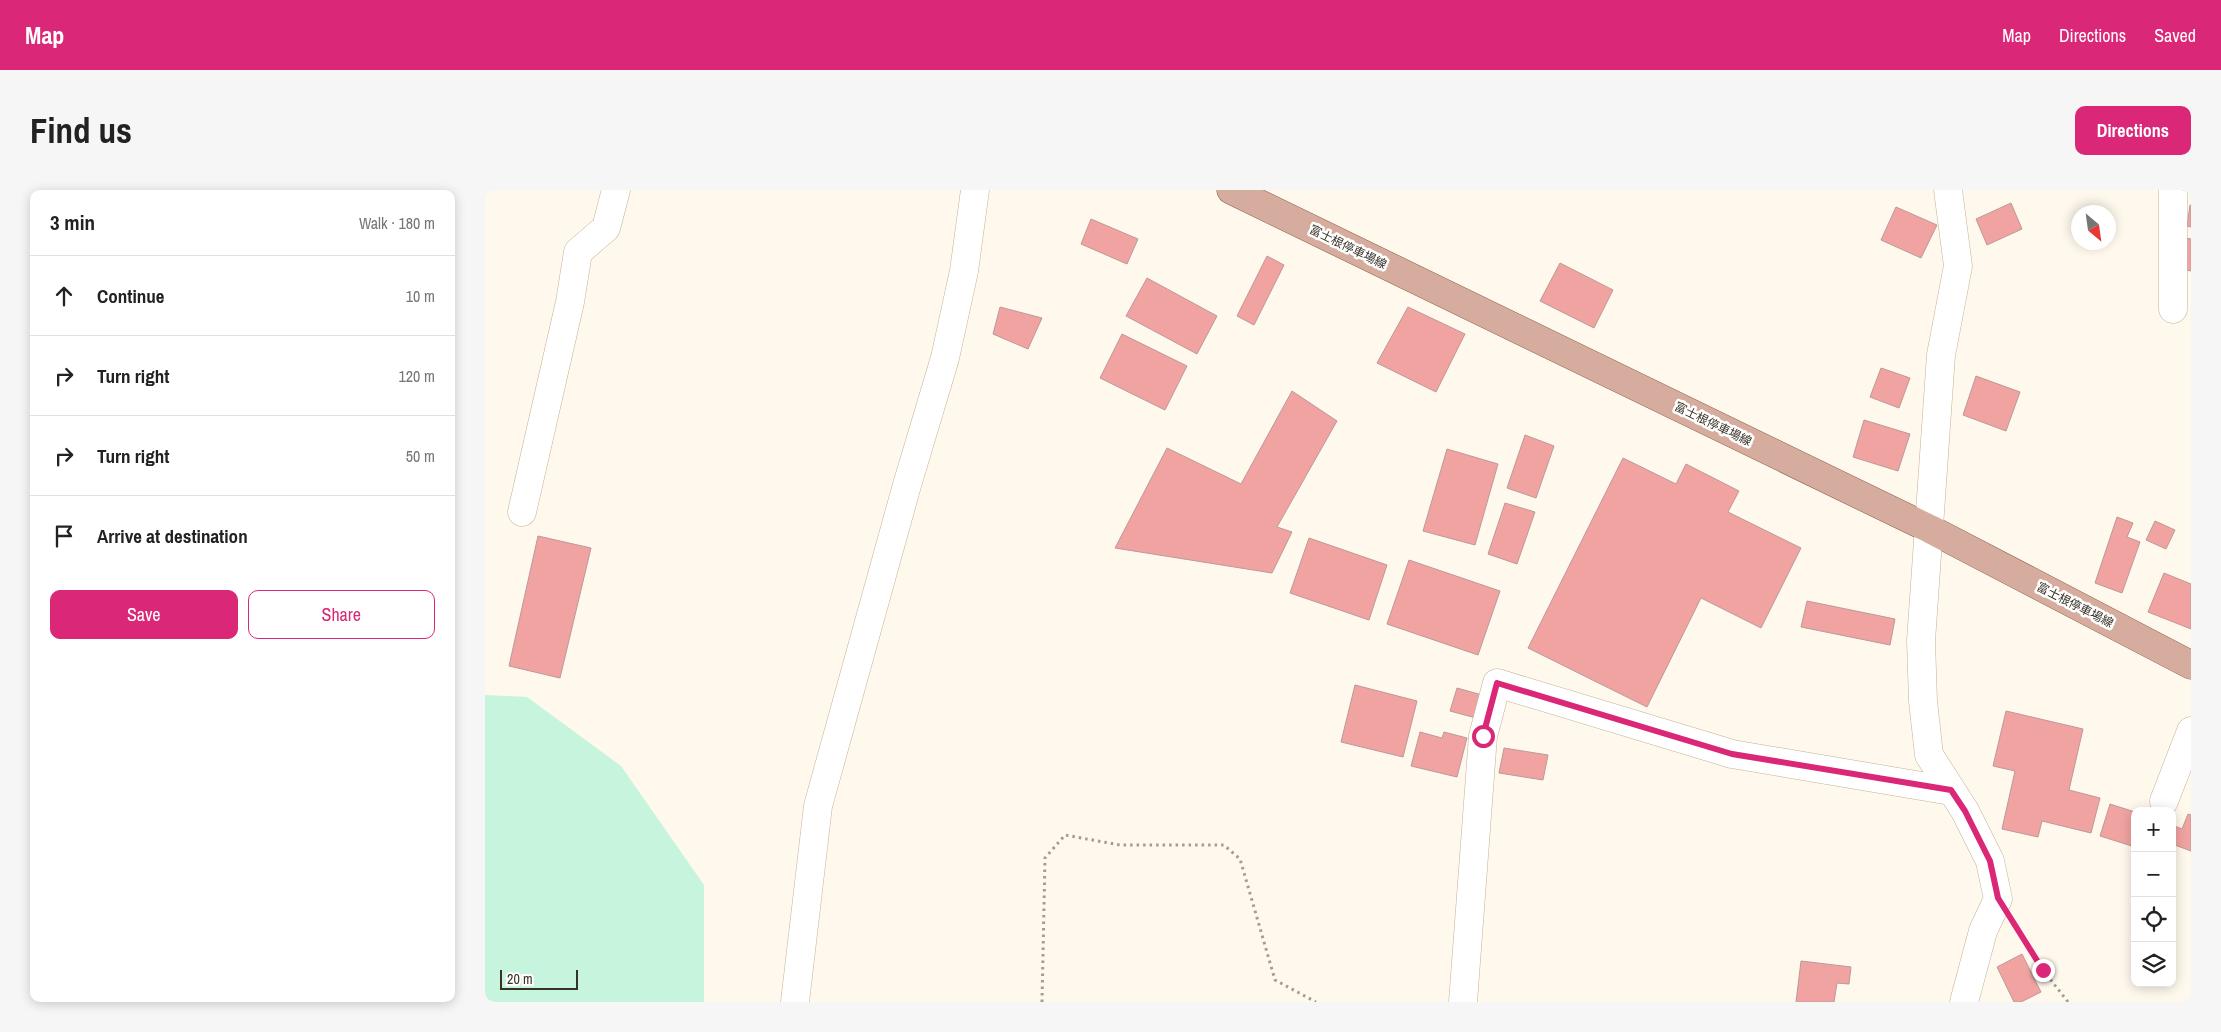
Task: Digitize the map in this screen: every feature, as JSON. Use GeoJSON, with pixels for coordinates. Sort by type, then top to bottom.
{"type":"FeatureCollection","features":[{"type":"Feature","properties":{"kind":"main road","name":"富士根停車場線"},"geometry":{"type":"LineString","coordinates":[[1231,190],[1930,529],[2191,665]]}},
{"type":"Feature","properties":{"kind":"street"},"geometry":{"type":"LineString","coordinates":[[522,512],[570,302],[578,252],[606,228],[616,190]]}},
{"type":"Feature","properties":{"kind":"street"},"geometry":{"type":"LineString","coordinates":[[795,1002],[818,806],[907,485],[945,358],[964,271],[975,190]]}},
{"type":"Feature","properties":{"kind":"street"},"geometry":{"type":"LineString","coordinates":[[1948,190],[1958,266],[1941,355],[1921,641],[1923,700],[1929,756],[1965,811],[1990,861],[1998,898],[1983,931],[1964,1002]]}},
{"type":"Feature","properties":{"kind":"street"},"geometry":{"type":"LineString","coordinates":[[2173,190],[2173,309]]}},
{"type":"Feature","properties":{"kind":"street"},"geometry":{"type":"LineString","coordinates":[[1463,1002],[1483,736],[1497,683],[1732,754],[1951,790]]}},
{"type":"Feature","properties":{"kind":"street"},"geometry":{"type":"LineString","coordinates":[[2164,801],[2191,731]]}},
{"type":"Feature","properties":{"kind":"path"},"geometry":{"type":"LineString","coordinates":[[1042,1002],[1045,858],[1065,836],[1120,845],[1224,845],[1240,859],[1275,980],[1316,1002]]}},
{"type":"Feature","properties":{"kind":"path"},"geometry":{"type":"LineString","coordinates":[[1998,898],[2043,970],[2068,1002]]}},
{"type":"Feature","properties":{"kind":"green space"},"geometry":{"type":"Polygon","coordinates":[[[485,695],[527,697],[621,766],[704,885],[704,1002],[485,1002],[485,695]]]}},
{"type":"Feature","properties":{"kind":"building"},"geometry":{"type":"Polygon","coordinates":[[[2011,203],[2022,229],[1987,245],[1976,219],[2011,203]]]}},
{"type":"Feature","properties":{"kind":"building"},"geometry":{"type":"Polygon","coordinates":[[[2191,205],[2191,227],[2187,226],[2191,205]]]}},
{"type":"Feature","properties":{"kind":"building"},"geometry":{"type":"Polygon","coordinates":[[[1896,207],[1937,225],[1921,258],[1881,240],[1896,207]]]}},
{"type":"Feature","properties":{"kind":"building"},"geometry":{"type":"Polygon","coordinates":[[[1091,219],[1138,239],[1127,264],[1081,244],[1091,219]]]}},
{"type":"Feature","properties":{"kind":"building"},"geometry":{"type":"Polygon","coordinates":[[[2186,238],[2191,239],[2191,271],[2181,269],[2186,238]]]}},
{"type":"Feature","properties":{"kind":"building"},"geometry":{"type":"Polygon","coordinates":[[[1267,256],[1284,265],[1254,325],[1237,316],[1267,256]]]}},
{"type":"Feature","properties":{"kind":"building"},"geometry":{"type":"Polygon","coordinates":[[[1560,263],[1613,290],[1594,328],[1540,301],[1560,263]]]}},
{"type":"Feature","properties":{"kind":"building"},"geometry":{"type":"Polygon","coordinates":[[[1147,278],[1217,316],[1197,354],[1126,316],[1147,278]]]}},
{"type":"Feature","properties":{"kind":"building"},"geometry":{"type":"Polygon","coordinates":[[[1000,307],[1042,318],[1028,349],[993,334],[1000,307]]]}},
{"type":"Feature","properties":{"kind":"building"},"geometry":{"type":"Polygon","coordinates":[[[1408,307],[1465,334],[1436,392],[1377,363],[1408,307]]]}},
{"type":"Feature","properties":{"kind":"building"},"geometry":{"type":"Polygon","coordinates":[[[1122,334],[1187,366],[1165,410],[1100,378],[1122,334]]]}},
{"type":"Feature","properties":{"kind":"building"},"geometry":{"type":"Polygon","coordinates":[[[1881,368],[1910,378],[1899,408],[1870,397],[1881,368]]]}},
{"type":"Feature","properties":{"kind":"building"},"geometry":{"type":"Polygon","coordinates":[[[1976,376],[2020,392],[2006,431],[1963,415],[1976,376]]]}},
{"type":"Feature","properties":{"kind":"building"},"geometry":{"type":"Polygon","coordinates":[[[1292,391],[1337,421],[1277,527],[1292,532],[1272,573],[1115,548],[1167,448],[1241,484],[1292,391]]]}},
{"type":"Feature","properties":{"kind":"building"},"geometry":{"type":"Polygon","coordinates":[[[1864,420],[1910,434],[1898,471],[1853,457],[1864,420]]]}},
{"type":"Feature","properties":{"kind":"building"},"geometry":{"type":"Polygon","coordinates":[[[1525,435],[1554,446],[1536,498],[1507,488],[1525,435]]]}},
{"type":"Feature","properties":{"kind":"building"},"geometry":{"type":"Polygon","coordinates":[[[1447,449],[1498,464],[1475,545],[1423,531],[1447,449]]]}},
{"type":"Feature","properties":{"kind":"building"},"geometry":{"type":"Polygon","coordinates":[[[1623,458],[1676,484],[1686,464],[1739,491],[1728,512],[1801,548],[1761,628],[1701,598],[1647,707],[1528,648],[1623,458]]]}},
{"type":"Feature","properties":{"kind":"building"},"geometry":{"type":"Polygon","coordinates":[[[1505,503],[1535,512],[1517,564],[1488,554],[1505,503]]]}},
{"type":"Feature","properties":{"kind":"building"},"geometry":{"type":"Polygon","coordinates":[[[2117,517],[2133,523],[2127,537],[2140,542],[2122,593],[2095,583],[2117,517]]]}},
{"type":"Feature","properties":{"kind":"building"},"geometry":{"type":"Polygon","coordinates":[[[2155,521],[2175,530],[2166,549],[2146,540],[2155,521]]]}},
{"type":"Feature","properties":{"kind":"building"},"geometry":{"type":"Polygon","coordinates":[[[538,536],[591,548],[560,678],[509,666],[538,536]]]}},
{"type":"Feature","properties":{"kind":"building"},"geometry":{"type":"Polygon","coordinates":[[[1309,538],[1387,565],[1369,620],[1290,593],[1309,538]]]}},
{"type":"Feature","properties":{"kind":"building"},"geometry":{"type":"Polygon","coordinates":[[[1409,560],[1500,591],[1478,655],[1387,624],[1409,560]]]}},
{"type":"Feature","properties":{"kind":"building"},"geometry":{"type":"Polygon","coordinates":[[[2164,573],[2191,584],[2191,629],[2148,612],[2164,573]]]}},
{"type":"Feature","properties":{"kind":"building"},"geometry":{"type":"Polygon","coordinates":[[[1807,601],[1895,619],[1890,645],[1801,627],[1807,601]]]}},
{"type":"Feature","properties":{"kind":"building"},"geometry":{"type":"Polygon","coordinates":[[[1355,685],[1417,701],[1403,757],[1341,742],[1355,685]]]}},
{"type":"Feature","properties":{"kind":"building"},"geometry":{"type":"Polygon","coordinates":[[[1457,688],[1482,695],[1476,718],[1450,711],[1457,688]]]}},
{"type":"Feature","properties":{"kind":"building"},"geometry":{"type":"Polygon","coordinates":[[[2006,711],[2083,729],[2069,790],[2100,798],[2091,833],[2042,821],[2038,837],[2002,829],[2015,771],[1993,766],[2006,711]]]}},
{"type":"Feature","properties":{"kind":"building"},"geometry":{"type":"Polygon","coordinates":[[[1420,732],[1442,738],[1444,732],[1467,738],[1457,777],[1411,766],[1420,732]]]}},
{"type":"Feature","properties":{"kind":"building"},"geometry":{"type":"Polygon","coordinates":[[[1504,748],[1548,755],[1543,780],[1499,773],[1504,748]]]}},
{"type":"Feature","properties":{"kind":"building"},"geometry":{"type":"Polygon","coordinates":[[[2110,804],[2131,811],[2131,846],[2100,836],[2110,804]]]}},
{"type":"Feature","properties":{"kind":"building"},"geometry":{"type":"Polygon","coordinates":[[[2188,814],[2191,815],[2191,851],[2176,845],[2176,827],[2182,829],[2188,814]]]}},
{"type":"Feature","properties":{"kind":"building"},"geometry":{"type":"Polygon","coordinates":[[[2022,954],[2041,992],[2021,1002],[2014,1002],[1997,967],[2022,954]]]}},
{"type":"Feature","properties":{"kind":"building"},"geometry":{"type":"Polygon","coordinates":[[[1801,961],[1851,967],[1849,984],[1837,983],[1834,1002],[1796,1002],[1801,961]]]}},
{"type":"Feature","properties":{"kind":"route"},"geometry":{"type":"LineString","coordinates":[[1483,736],[1497,683],[1732,754],[1951,790],[1965,811],[1990,861],[1998,898],[2043,970]]}}]}
